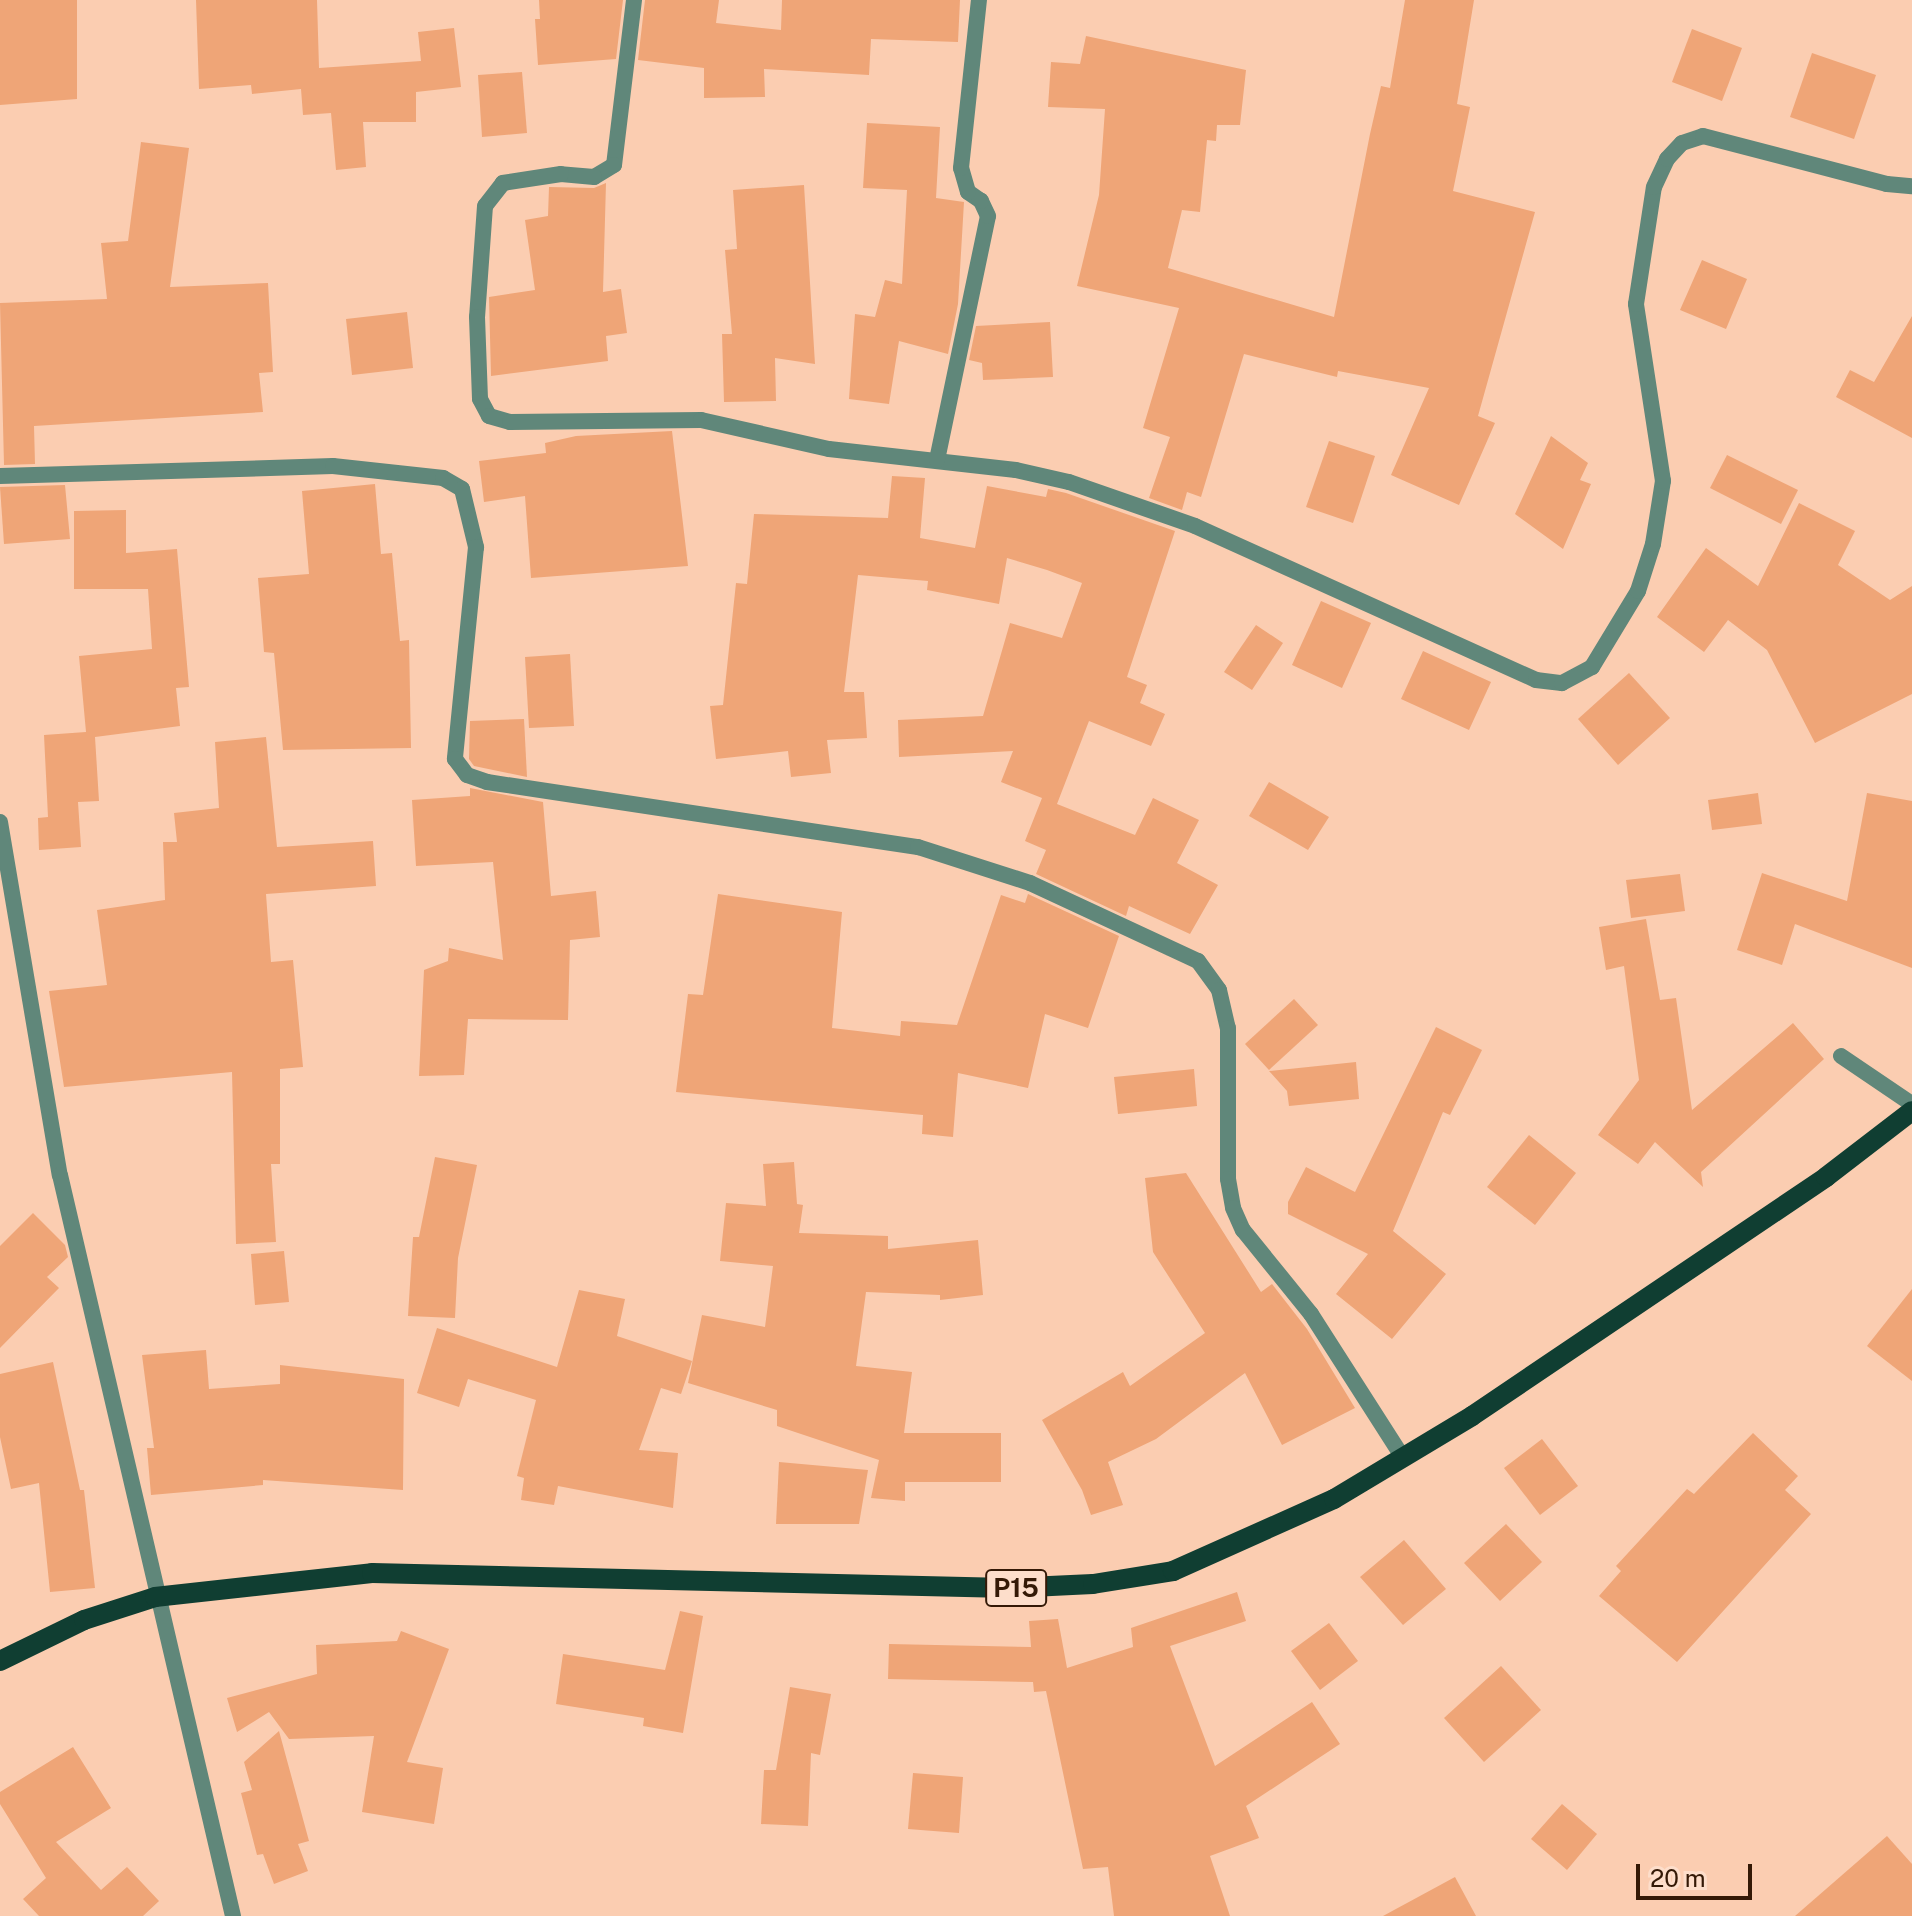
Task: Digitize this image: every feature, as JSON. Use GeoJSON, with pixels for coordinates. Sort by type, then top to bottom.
{"type":"FeatureCollection","features":[{"type":"Feature","properties":{"kind":"main road","name":"P15"},"geometry":{"type":"LineString","coordinates":[[0,1661],[84,1620],[155,1597],[270,1581],[456,1571],[1008,1588],[1093,1584],[1173,1571],[1213,1556],[1334,1499],[1403,1458],[1714,1254],[1912,1111]]}},
{"type":"Feature","properties":{"kind":"street"},"geometry":{"type":"LineString","coordinates":[[634,0],[614,165],[594,177],[561,174],[503,183],[485,206],[477,317],[483,409],[510,422],[701,420],[829,449],[1016,470],[1120,496],[1381,607],[1536,680],[1562,683],[1592,667],[1614,636],[1653,544],[1663,481],[1636,304],[1654,187],[1667,159],[1682,143],[1703,136],[1887,184],[1912,186]]}},
{"type":"Feature","properties":{"kind":"street"},"geometry":{"type":"LineString","coordinates":[[937,460],[988,216],[981,201],[968,192],[961,168],[979,0]]}},
{"type":"Feature","properties":{"kind":"street"},"geometry":{"type":"LineString","coordinates":[[0,476],[333,466],[443,478],[462,489],[476,547],[455,759],[467,775],[487,782],[918,847],[1030,883],[1198,961],[1219,990],[1228,1028],[1233,1208],[1243,1230],[1311,1314],[1403,1458]]}},
{"type":"Feature","properties":{"kind":"street"},"geometry":{"type":"LineString","coordinates":[[0,822],[38,1068],[155,1597],[233,1916]]}},
{"type":"Feature","properties":{"kind":"street"},"geometry":{"type":"LineString","coordinates":[[1841,1056],[1912,1104]]}},
{"type":"Feature","properties":{"kind":"building"},"geometry":{"type":"Polygon","coordinates":[[[0,0],[77,0],[77,99],[0,105],[0,0]]]}},
{"type":"Feature","properties":{"kind":"building"},"geometry":{"type":"Polygon","coordinates":[[[196,0],[317,0],[319,68],[421,61],[418,32],[454,28],[461,87],[416,92],[416,122],[363,122],[366,167],[336,170],[331,113],[303,115],[301,89],[252,94],[251,85],[199,89],[196,0]]]}},
{"type":"Feature","properties":{"kind":"building"},"geometry":{"type":"Polygon","coordinates":[[[539,0],[623,0],[616,59],[538,65],[535,19],[540,19],[539,0]]]}},
{"type":"Feature","properties":{"kind":"building"},"geometry":{"type":"Polygon","coordinates":[[[645,0],[719,0],[716,23],[781,30],[782,0],[960,0],[958,42],[871,39],[869,75],[764,69],[765,97],[704,98],[704,68],[638,60],[645,0]]]}},
{"type":"Feature","properties":{"kind":"building"},"geometry":{"type":"Polygon","coordinates":[[[1405,0],[1474,0],[1457,104],[1470,107],[1453,191],[1535,212],[1478,416],[1495,423],[1459,505],[1391,475],[1429,388],[1338,371],[1337,377],[1244,354],[1201,497],[1187,492],[1182,510],[1149,498],[1170,437],[1143,428],[1179,308],[1077,286],[1099,195],[1105,109],[1048,107],[1051,62],[1080,64],[1086,36],[1246,70],[1240,125],[1217,125],[1216,141],[1207,140],[1200,212],[1182,210],[1168,268],[1334,317],[1370,134],[1381,86],[1390,88],[1405,0]]]}},
{"type":"Feature","properties":{"kind":"building"},"geometry":{"type":"Polygon","coordinates":[[[1692,29],[1742,48],[1722,101],[1672,82],[1692,29]]]}},
{"type":"Feature","properties":{"kind":"building"},"geometry":{"type":"Polygon","coordinates":[[[1812,53],[1876,75],[1854,139],[1790,117],[1812,53]]]}},
{"type":"Feature","properties":{"kind":"building"},"geometry":{"type":"Polygon","coordinates":[[[522,72],[527,133],[482,137],[478,75],[522,72]]]}},
{"type":"Feature","properties":{"kind":"building"},"geometry":{"type":"Polygon","coordinates":[[[867,123],[940,127],[936,198],[964,202],[958,304],[948,354],[899,341],[889,404],[849,399],[855,314],[875,317],[885,280],[902,284],[907,190],[863,188],[867,123]]]}},
{"type":"Feature","properties":{"kind":"building"},"geometry":{"type":"Polygon","coordinates":[[[141,142],[189,148],[170,287],[268,283],[273,372],[259,373],[263,412],[34,426],[35,464],[4,465],[0,303],[107,299],[101,243],[128,241],[141,142]]]}},
{"type":"Feature","properties":{"kind":"building"},"geometry":{"type":"Polygon","coordinates":[[[606,183],[603,292],[621,289],[627,333],[606,336],[608,361],[491,376],[489,297],[535,290],[525,220],[548,216],[549,187],[594,188],[606,183]]]}},
{"type":"Feature","properties":{"kind":"building"},"geometry":{"type":"Polygon","coordinates":[[[804,185],[815,364],[775,358],[776,401],[724,402],[722,334],[732,334],[725,250],[737,249],[733,190],[804,185]]]}},
{"type":"Feature","properties":{"kind":"building"},"geometry":{"type":"Polygon","coordinates":[[[1702,260],[1747,279],[1726,329],[1680,310],[1702,260]]]}},
{"type":"Feature","properties":{"kind":"building"},"geometry":{"type":"Polygon","coordinates":[[[407,312],[413,368],[352,375],[346,319],[407,312]]]}},
{"type":"Feature","properties":{"kind":"building"},"geometry":{"type":"Polygon","coordinates":[[[1912,316],[1912,438],[1836,397],[1850,370],[1874,382],[1912,316]]]}},
{"type":"Feature","properties":{"kind":"building"},"geometry":{"type":"Polygon","coordinates":[[[1050,322],[1053,377],[983,380],[982,363],[969,360],[976,326],[1050,322]]]}},
{"type":"Feature","properties":{"kind":"building"},"geometry":{"type":"Polygon","coordinates":[[[672,431],[688,566],[531,578],[525,496],[484,502],[479,461],[546,453],[545,443],[576,436],[672,431]]]}},
{"type":"Feature","properties":{"kind":"building"},"geometry":{"type":"Polygon","coordinates":[[[1551,436],[1588,463],[1580,480],[1591,484],[1563,549],[1515,514],[1551,436]]]}},
{"type":"Feature","properties":{"kind":"building"},"geometry":{"type":"Polygon","coordinates":[[[1329,441],[1375,456],[1353,523],[1306,507],[1329,441]]]}},
{"type":"Feature","properties":{"kind":"building"},"geometry":{"type":"Polygon","coordinates":[[[1727,455],[1798,490],[1781,524],[1710,488],[1727,455]]]}},
{"type":"Feature","properties":{"kind":"building"},"geometry":{"type":"Polygon","coordinates":[[[892,476],[925,478],[920,538],[975,548],[987,486],[1046,497],[1048,489],[1066,493],[1175,531],[1127,677],[1147,685],[1140,703],[1165,714],[1151,746],[1089,721],[1057,804],[1135,835],[1153,798],[1199,820],[1177,863],[1218,885],[1190,934],[1129,906],[1126,916],[1036,874],[1046,850],[1025,841],[1042,798],[1001,782],[1013,751],[899,757],[898,720],[983,716],[1010,623],[1062,638],[1082,583],[1047,570],[1007,558],[999,604],[927,590],[928,581],[858,575],[844,692],[864,692],[867,738],[827,740],[831,773],[791,777],[788,751],[716,759],[710,706],[723,705],[736,583],[747,584],[754,514],[888,518],[892,476]]]}},
{"type":"Feature","properties":{"kind":"building"},"geometry":{"type":"Polygon","coordinates":[[[375,484],[381,554],[392,553],[400,641],[409,640],[411,748],[283,750],[274,653],[264,652],[258,578],[309,574],[302,491],[375,484]]]}},
{"type":"Feature","properties":{"kind":"building"},"geometry":{"type":"Polygon","coordinates":[[[65,485],[70,539],[4,544],[0,487],[65,485]]]}},
{"type":"Feature","properties":{"kind":"building"},"geometry":{"type":"Polygon","coordinates":[[[1799,503],[1855,531],[1838,565],[1890,600],[1912,586],[1912,694],[1815,743],[1767,650],[1728,620],[1704,652],[1657,617],[1706,548],[1758,586],[1799,503]]]}},
{"type":"Feature","properties":{"kind":"building"},"geometry":{"type":"Polygon","coordinates":[[[126,510],[126,553],[177,549],[189,687],[176,688],[180,726],[95,737],[99,801],[78,802],[81,847],[39,850],[38,818],[48,817],[44,735],[86,732],[79,656],[152,649],[148,589],[74,589],[74,511],[126,510]]]}},
{"type":"Feature","properties":{"kind":"building"},"geometry":{"type":"Polygon","coordinates":[[[1321,601],[1371,623],[1342,688],[1292,665],[1321,601]]]}},
{"type":"Feature","properties":{"kind":"building"},"geometry":{"type":"Polygon","coordinates":[[[1256,625],[1283,643],[1252,690],[1224,672],[1256,625]]]}},
{"type":"Feature","properties":{"kind":"building"},"geometry":{"type":"Polygon","coordinates":[[[1423,651],[1491,682],[1469,730],[1401,699],[1423,651]]]}},
{"type":"Feature","properties":{"kind":"building"},"geometry":{"type":"Polygon","coordinates":[[[570,654],[574,726],[529,728],[525,657],[570,654]]]}},
{"type":"Feature","properties":{"kind":"building"},"geometry":{"type":"Polygon","coordinates":[[[1629,673],[1670,718],[1618,765],[1578,719],[1629,673]]]}},
{"type":"Feature","properties":{"kind":"building"},"geometry":{"type":"Polygon","coordinates":[[[524,719],[527,777],[474,766],[469,759],[470,721],[524,719]]]}},
{"type":"Feature","properties":{"kind":"building"},"geometry":{"type":"Polygon","coordinates":[[[266,737],[277,847],[373,841],[376,886],[266,894],[271,962],[293,960],[303,1067],[280,1069],[280,1164],[271,1164],[276,1242],[236,1244],[232,1072],[64,1087],[49,991],[107,985],[97,910],[165,900],[163,842],[177,842],[174,813],[219,808],[215,742],[266,737]]]}},
{"type":"Feature","properties":{"kind":"building"},"geometry":{"type":"Polygon","coordinates":[[[1269,782],[1329,817],[1308,850],[1249,816],[1269,782]]]}},
{"type":"Feature","properties":{"kind":"building"},"geometry":{"type":"Polygon","coordinates":[[[470,788],[543,802],[551,896],[596,891],[600,937],[570,940],[568,1020],[468,1019],[464,1075],[419,1076],[424,970],[448,961],[449,948],[503,960],[493,862],[416,866],[412,800],[470,796],[470,788]]]}},
{"type":"Feature","properties":{"kind":"building"},"geometry":{"type":"Polygon","coordinates":[[[1758,793],[1762,824],[1712,830],[1708,800],[1758,793]]]}},
{"type":"Feature","properties":{"kind":"building"},"geometry":{"type":"Polygon","coordinates":[[[1867,793],[1912,801],[1912,968],[1795,924],[1782,965],[1737,950],[1762,873],[1847,901],[1867,793]]]}},
{"type":"Feature","properties":{"kind":"building"},"geometry":{"type":"Polygon","coordinates":[[[1680,874],[1685,911],[1631,918],[1626,880],[1680,874]]]}},
{"type":"Feature","properties":{"kind":"building"},"geometry":{"type":"Polygon","coordinates":[[[718,894],[842,912],[832,1028],[900,1036],[901,1021],[957,1025],[1001,895],[1025,903],[1028,894],[1119,936],[1088,1028],[1045,1014],[1028,1088],[958,1073],[953,1137],[922,1134],[923,1115],[676,1092],[688,994],[703,995],[718,894]]]}},
{"type":"Feature","properties":{"kind":"building"},"geometry":{"type":"Polygon","coordinates":[[[1646,919],[1660,1000],[1676,998],[1692,1110],[1793,1023],[1824,1059],[1701,1172],[1703,1187],[1655,1142],[1638,1164],[1598,1135],[1639,1080],[1624,966],[1606,970],[1599,927],[1646,919]]]}},
{"type":"Feature","properties":{"kind":"building"},"geometry":{"type":"Polygon","coordinates":[[[1294,999],[1318,1025],[1269,1070],[1245,1044],[1294,999]]]}},
{"type":"Feature","properties":{"kind":"building"},"geometry":{"type":"Polygon","coordinates":[[[1436,1027],[1482,1050],[1450,1115],[1443,1112],[1393,1231],[1446,1274],[1392,1339],[1336,1294],[1368,1254],[1288,1214],[1288,1202],[1306,1167],[1355,1192],[1436,1027]]]}},
{"type":"Feature","properties":{"kind":"building"},"geometry":{"type":"Polygon","coordinates":[[[1356,1062],[1359,1099],[1289,1106],[1287,1091],[1269,1071],[1356,1062]]]}},
{"type":"Feature","properties":{"kind":"building"},"geometry":{"type":"Polygon","coordinates":[[[1194,1069],[1197,1106],[1118,1114],[1114,1077],[1194,1069]]]}},
{"type":"Feature","properties":{"kind":"building"},"geometry":{"type":"Polygon","coordinates":[[[1529,1135],[1576,1173],[1535,1225],[1487,1187],[1529,1135]]]}},
{"type":"Feature","properties":{"kind":"building"},"geometry":{"type":"Polygon","coordinates":[[[435,1157],[477,1165],[458,1258],[455,1318],[408,1316],[413,1237],[419,1237],[435,1157]]]}},
{"type":"Feature","properties":{"kind":"building"},"geometry":{"type":"Polygon","coordinates":[[[794,1162],[797,1204],[803,1205],[799,1233],[888,1236],[888,1249],[978,1240],[983,1295],[940,1300],[940,1295],[866,1292],[856,1366],[912,1372],[904,1433],[1001,1433],[1001,1482],[905,1482],[905,1501],[871,1498],[879,1460],[777,1426],[777,1410],[688,1383],[702,1315],[765,1327],[773,1266],[720,1261],[726,1203],[766,1206],[763,1164],[794,1162]]]}},
{"type":"Feature","properties":{"kind":"building"},"geometry":{"type":"Polygon","coordinates":[[[1186,1173],[1261,1292],[1272,1284],[1307,1329],[1355,1408],[1282,1445],[1245,1373],[1156,1439],[1108,1462],[1123,1505],[1091,1515],[1082,1490],[1042,1420],[1123,1372],[1130,1386],[1205,1333],[1153,1252],[1145,1178],[1186,1173]]]}},
{"type":"Feature","properties":{"kind":"building"},"geometry":{"type":"Polygon","coordinates":[[[33,1213],[65,1245],[68,1257],[47,1277],[59,1288],[0,1348],[0,1246],[33,1213]]]}},
{"type":"Feature","properties":{"kind":"building"},"geometry":{"type":"Polygon","coordinates":[[[284,1251],[289,1302],[255,1305],[251,1254],[284,1251]]]}},
{"type":"Feature","properties":{"kind":"building"},"geometry":{"type":"Polygon","coordinates":[[[1912,1289],[1912,1381],[1867,1346],[1912,1289]]]}},
{"type":"Feature","properties":{"kind":"building"},"geometry":{"type":"Polygon","coordinates":[[[579,1290],[625,1299],[617,1336],[692,1361],[681,1394],[661,1388],[639,1450],[678,1453],[673,1508],[558,1486],[554,1505],[521,1500],[524,1478],[517,1476],[536,1400],[468,1379],[459,1407],[417,1393],[437,1328],[557,1367],[579,1290]]]}},
{"type":"Feature","properties":{"kind":"building"},"geometry":{"type":"Polygon","coordinates":[[[206,1350],[209,1389],[280,1384],[280,1365],[404,1379],[403,1490],[263,1480],[263,1485],[151,1495],[147,1448],[154,1448],[142,1355],[206,1350]]]}},
{"type":"Feature","properties":{"kind":"building"},"geometry":{"type":"Polygon","coordinates":[[[53,1362],[80,1490],[84,1490],[95,1588],[50,1592],[39,1483],[11,1489],[0,1437],[0,1374],[53,1362]]]}},
{"type":"Feature","properties":{"kind":"building"},"geometry":{"type":"Polygon","coordinates":[[[1753,1433],[1798,1476],[1785,1490],[1811,1514],[1677,1662],[1599,1596],[1621,1571],[1616,1566],[1687,1489],[1694,1494],[1753,1433]]]}},
{"type":"Feature","properties":{"kind":"building"},"geometry":{"type":"Polygon","coordinates":[[[1542,1439],[1578,1486],[1540,1515],[1504,1468],[1542,1439]]]}},
{"type":"Feature","properties":{"kind":"building"},"geometry":{"type":"Polygon","coordinates":[[[779,1462],[868,1470],[859,1524],[776,1524],[779,1462]]]}},
{"type":"Feature","properties":{"kind":"building"},"geometry":{"type":"Polygon","coordinates":[[[1506,1524],[1542,1562],[1500,1601],[1464,1563],[1506,1524]]]}},
{"type":"Feature","properties":{"kind":"building"},"geometry":{"type":"Polygon","coordinates":[[[1404,1540],[1446,1589],[1403,1625],[1360,1577],[1404,1540]]]}},
{"type":"Feature","properties":{"kind":"building"},"geometry":{"type":"Polygon","coordinates":[[[1237,1592],[1246,1621],[1170,1646],[1215,1766],[1312,1702],[1340,1744],[1246,1806],[1259,1838],[1210,1856],[1230,1916],[1114,1916],[1108,1867],[1083,1869],[1046,1691],[1034,1692],[1033,1682],[888,1679],[889,1644],[1031,1647],[1029,1621],[1058,1619],[1067,1668],[1133,1647],[1131,1628],[1237,1592]]]}},
{"type":"Feature","properties":{"kind":"building"},"geometry":{"type":"Polygon","coordinates":[[[680,1611],[703,1616],[683,1733],[643,1726],[644,1718],[556,1704],[563,1654],[665,1670],[680,1611]]]}},
{"type":"Feature","properties":{"kind":"building"},"geometry":{"type":"Polygon","coordinates":[[[1329,1623],[1358,1661],[1320,1690],[1291,1651],[1329,1623]]]}},
{"type":"Feature","properties":{"kind":"building"},"geometry":{"type":"Polygon","coordinates":[[[401,1631],[449,1649],[407,1762],[443,1768],[434,1824],[362,1812],[374,1736],[289,1739],[269,1712],[237,1732],[227,1698],[317,1674],[316,1645],[397,1641],[401,1631]]]}},
{"type":"Feature","properties":{"kind":"building"},"geometry":{"type":"Polygon","coordinates":[[[1501,1666],[1541,1710],[1484,1762],[1444,1718],[1501,1666]]]}},
{"type":"Feature","properties":{"kind":"building"},"geometry":{"type":"Polygon","coordinates":[[[790,1687],[831,1694],[820,1755],[811,1753],[808,1826],[761,1824],[764,1770],[776,1770],[790,1687]]]}},
{"type":"Feature","properties":{"kind":"building"},"geometry":{"type":"Polygon","coordinates":[[[279,1731],[309,1841],[298,1844],[308,1871],[274,1884],[263,1854],[257,1855],[241,1793],[252,1790],[244,1762],[279,1731]]]}},
{"type":"Feature","properties":{"kind":"building"},"geometry":{"type":"Polygon","coordinates":[[[73,1747],[111,1808],[56,1842],[101,1890],[127,1867],[159,1901],[143,1916],[39,1916],[23,1899],[46,1878],[0,1804],[0,1792],[73,1747]]]}},
{"type":"Feature","properties":{"kind":"building"},"geometry":{"type":"Polygon","coordinates":[[[913,1773],[963,1777],[959,1833],[908,1829],[913,1773]]]}},
{"type":"Feature","properties":{"kind":"building"},"geometry":{"type":"Polygon","coordinates":[[[1562,1804],[1597,1834],[1567,1870],[1531,1839],[1562,1804]]]}},
{"type":"Feature","properties":{"kind":"building"},"geometry":{"type":"Polygon","coordinates":[[[1887,1836],[1912,1864],[1912,1916],[1795,1916],[1887,1836]]]}},
{"type":"Feature","properties":{"kind":"building"},"geometry":{"type":"Polygon","coordinates":[[[1455,1877],[1476,1916],[1383,1916],[1455,1877]]]}}]}
